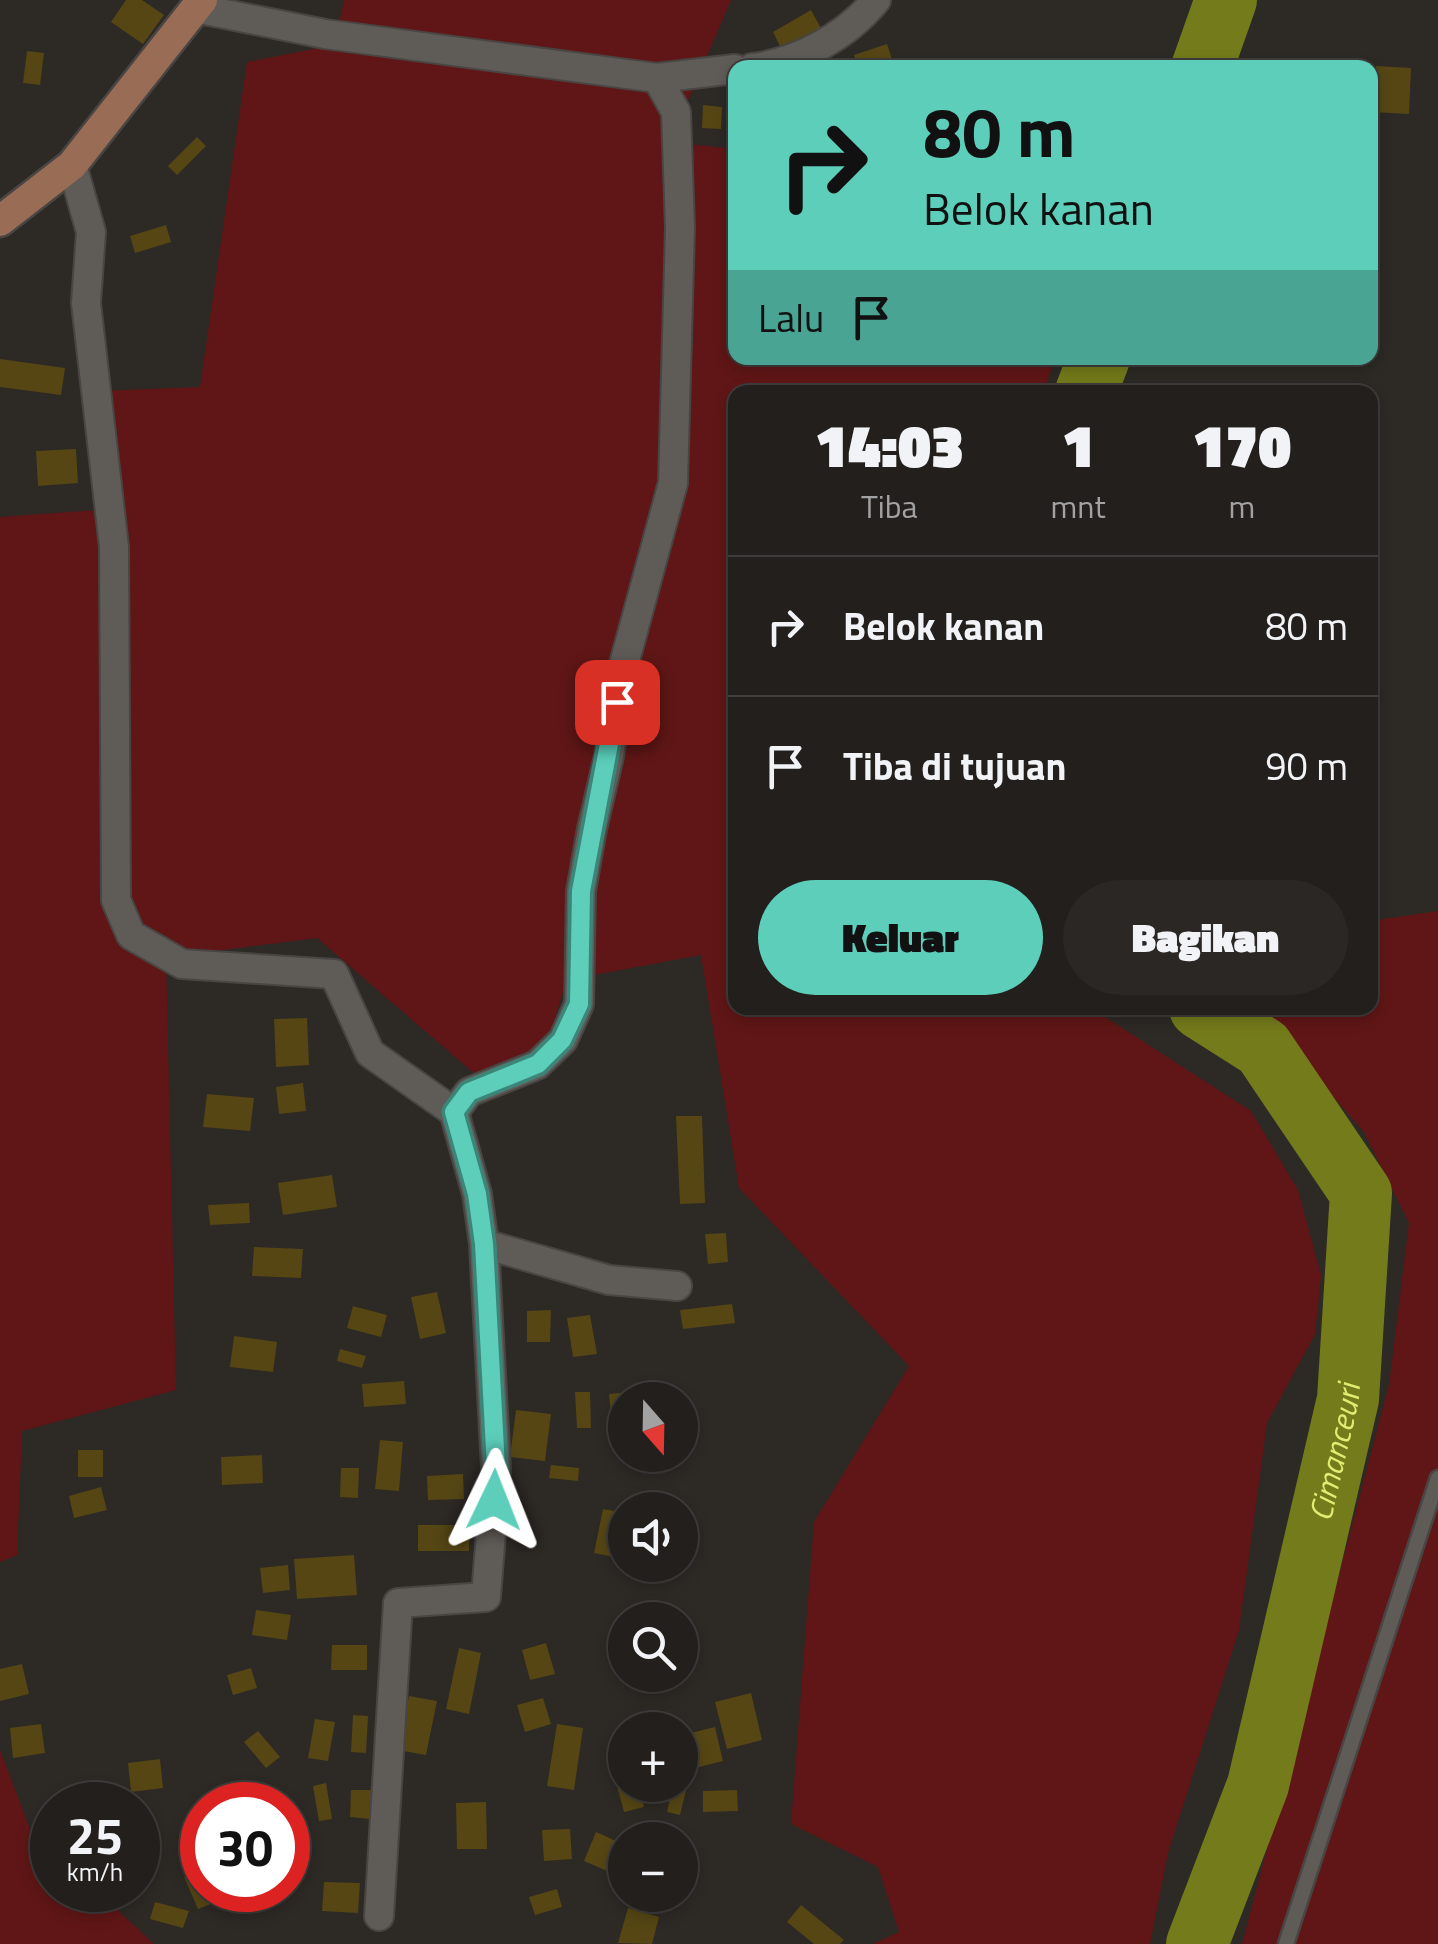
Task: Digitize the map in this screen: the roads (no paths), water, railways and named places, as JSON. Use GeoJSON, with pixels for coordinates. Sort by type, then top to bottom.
{"type":"FeatureCollection","features":[{"type":"Feature","properties":{"kind":"main road"},"geometry":{"type":"LineString","coordinates":[[0,221],[72,165],[199,4]]}},
{"type":"Feature","properties":{"kind":"street"},"geometry":{"type":"LineString","coordinates":[[785,60],[841,34],[876,0]]}},
{"type":"Feature","properties":{"kind":"street"},"geometry":{"type":"LineString","coordinates":[[199,4],[325,34],[657,78],[728,71]]}},
{"type":"Feature","properties":{"kind":"street"},"geometry":{"type":"LineString","coordinates":[[454,1112],[469,1092],[538,1064],[562,1040],[579,1004],[581,891],[592,828],[609,756],[621,675],[673,483],[680,228],[676,112],[657,78]]}},
{"type":"Feature","properties":{"kind":"street"},"geometry":{"type":"LineString","coordinates":[[72,165],[91,232],[86,303],[114,547],[116,900],[130,935],[182,964],[334,974],[370,1053],[454,1112],[477,1194],[484,1244],[496,1468],[486,1597],[398,1603],[379,1916]]}},
{"type":"Feature","properties":{"kind":"street"},"geometry":{"type":"LineString","coordinates":[[484,1244],[609,1280],[678,1286]]}},
{"type":"Feature","properties":{"kind":"lane"},"geometry":{"type":"LineString","coordinates":[[1286,1944],[1438,1478]]}},
{"type":"Feature","properties":{"kind":"waterway","name":"Cimanceuri"},"geometry":{"type":"LineString","coordinates":[[1205,60],[1226,0]]}},
{"type":"Feature","properties":{"kind":"waterway","name":"Cimanceuri"},"geometry":{"type":"LineString","coordinates":[[1089,385],[1096,365]]}},
{"type":"Feature","properties":{"kind":"waterway","name":"Cimanceuri"},"geometry":{"type":"LineString","coordinates":[[1197,1944],[1258,1785],[1348,1399],[1361,1193],[1263,1048],[1211,1015]]}}]}
